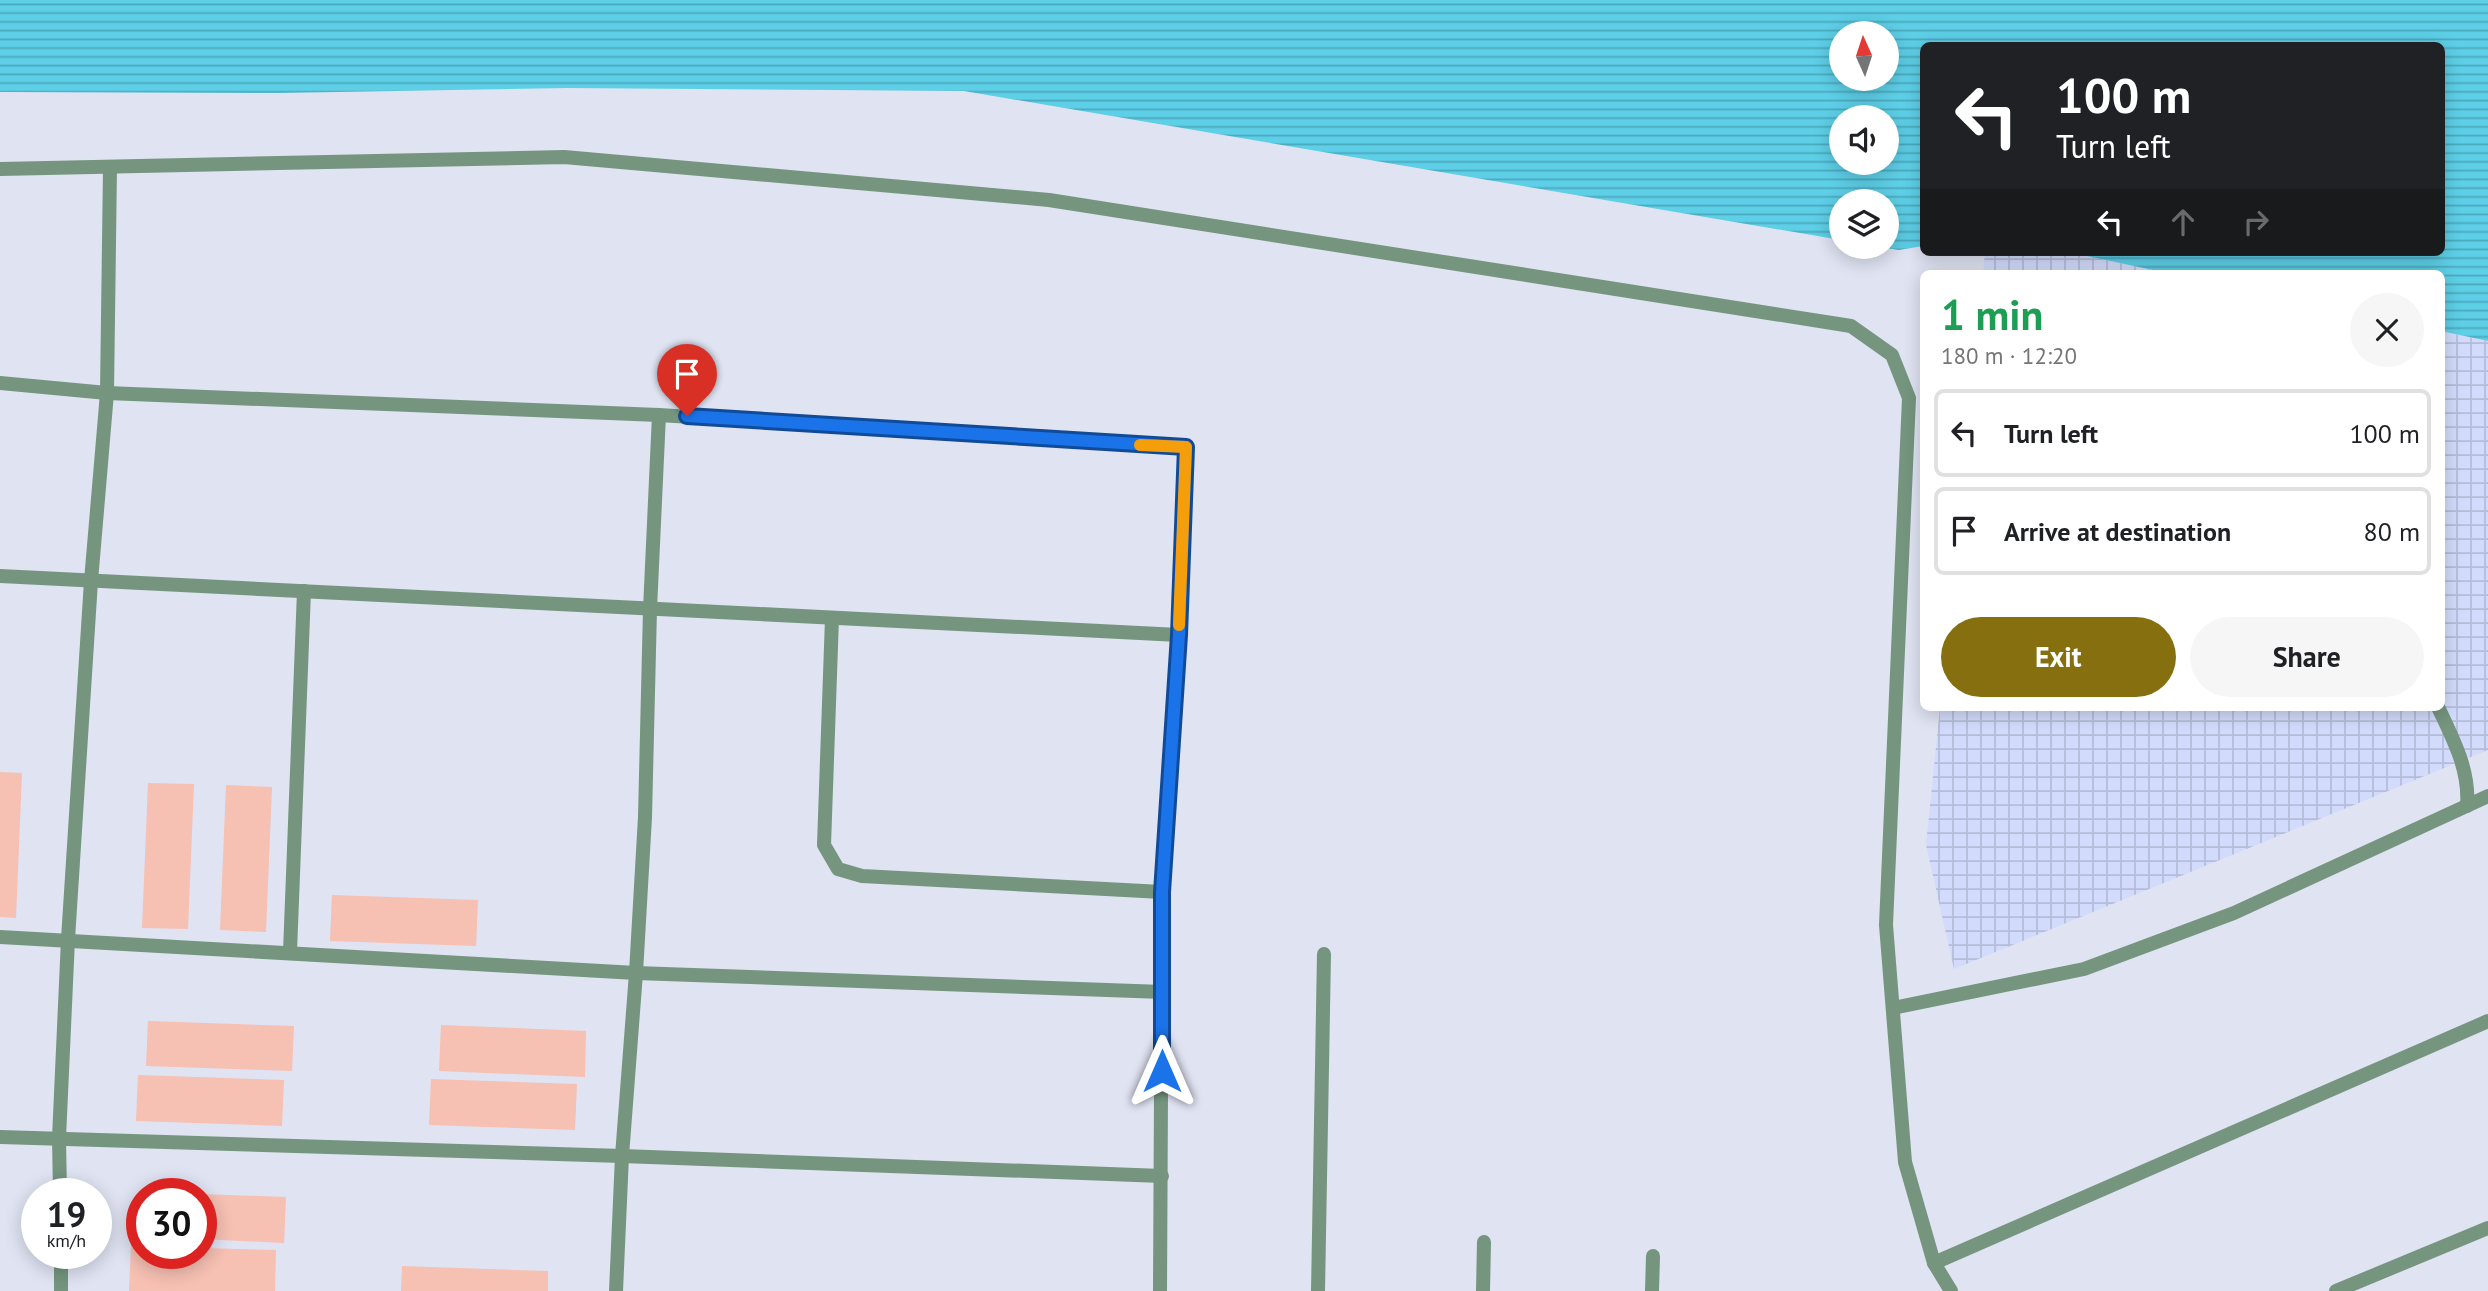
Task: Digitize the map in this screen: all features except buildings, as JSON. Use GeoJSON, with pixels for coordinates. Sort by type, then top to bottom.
{"type":"FeatureCollection","features":[{"type":"Feature","properties":{"kind":"street"},"geometry":{"type":"LineString","coordinates":[[0,169],[564,157],[1063,202],[1851,326],[1892,355],[1909,398],[1886,925],[1905,1162],[1934,1263],[1951,1291]]}},
{"type":"Feature","properties":{"kind":"street"},"geometry":{"type":"LineString","coordinates":[[60,1178],[68,939],[107,393],[110,167]]}},
{"type":"Feature","properties":{"kind":"street"},"geometry":{"type":"LineString","coordinates":[[0,383],[107,393],[659,415],[1186,447],[1179,635],[1162,892],[1160,1291]]}},
{"type":"Feature","properties":{"kind":"street"},"geometry":{"type":"LineString","coordinates":[[616,1291],[622,1156],[645,817],[650,609],[659,415]]}},
{"type":"Feature","properties":{"kind":"street"},"geometry":{"type":"LineString","coordinates":[[0,576],[1179,635]]}},
{"type":"Feature","properties":{"kind":"street"},"geometry":{"type":"LineString","coordinates":[[290,952],[304,591]]}},
{"type":"Feature","properties":{"kind":"street"},"geometry":{"type":"LineString","coordinates":[[832,618],[824,845],[838,869],[862,876],[1162,892]]}},
{"type":"Feature","properties":{"kind":"street"},"geometry":{"type":"LineString","coordinates":[[2440,711],[2460,755],[2469,787],[2467,806]]}},
{"type":"Feature","properties":{"kind":"street"},"geometry":{"type":"LineString","coordinates":[[1893,1008],[2084,969],[2234,913],[2488,796]]}},
{"type":"Feature","properties":{"kind":"street"},"geometry":{"type":"LineString","coordinates":[[0,937],[636,973],[1163,992]]}},
{"type":"Feature","properties":{"kind":"street"},"geometry":{"type":"LineString","coordinates":[[1318,1291],[1324,954]]}},
{"type":"Feature","properties":{"kind":"street"},"geometry":{"type":"LineString","coordinates":[[1934,1263],[2488,1021]]}},
{"type":"Feature","properties":{"kind":"street"},"geometry":{"type":"LineString","coordinates":[[0,1137],[1162,1176]]}},
{"type":"Feature","properties":{"kind":"street"},"geometry":{"type":"LineString","coordinates":[[2336,1291],[2488,1227]]}},
{"type":"Feature","properties":{"kind":"street"},"geometry":{"type":"LineString","coordinates":[[1483,1291],[1484,1242]]}},
{"type":"Feature","properties":{"kind":"street"},"geometry":{"type":"LineString","coordinates":[[1652,1291],[1653,1256]]}},
{"type":"Feature","properties":{"kind":"street"},"geometry":{"type":"LineString","coordinates":[[61,1269],[61,1291]]}},
{"type":"Feature","properties":{"kind":"shaded area"},"geometry":{"type":"Polygon","coordinates":[[[1985,256],[2087,256],[2153,270],[1983,270],[1985,256]]]}},
{"type":"Feature","properties":{"kind":"shaded area"},"geometry":{"type":"Polygon","coordinates":[[[2445,332],[2488,341],[2488,750],[1954,969],[1926,845],[1940,711],[2445,711],[2445,332]]]}},
{"type":"Feature","properties":{"kind":"water"},"geometry":{"type":"Polygon","coordinates":[[[0,0],[2488,0],[2488,341],[2445,332],[2445,270],[2153,270],[2087,256],[2445,256],[2445,42],[1920,42],[1920,246],[1899,250],[1899,189],[1829,189],[1829,238],[964,91],[567,88],[279,93],[0,92],[0,0]]]}},
{"type":"Feature","properties":{"kind":"slow traffic"},"geometry":{"type":"LineString","coordinates":[[1140,445],[1186,447],[1179,625]]}},
{"type":"Feature","properties":{"kind":"route"},"geometry":{"type":"LineString","coordinates":[[687,416],[1186,447],[1179,635],[1162,892],[1162,1071]]}}]}
